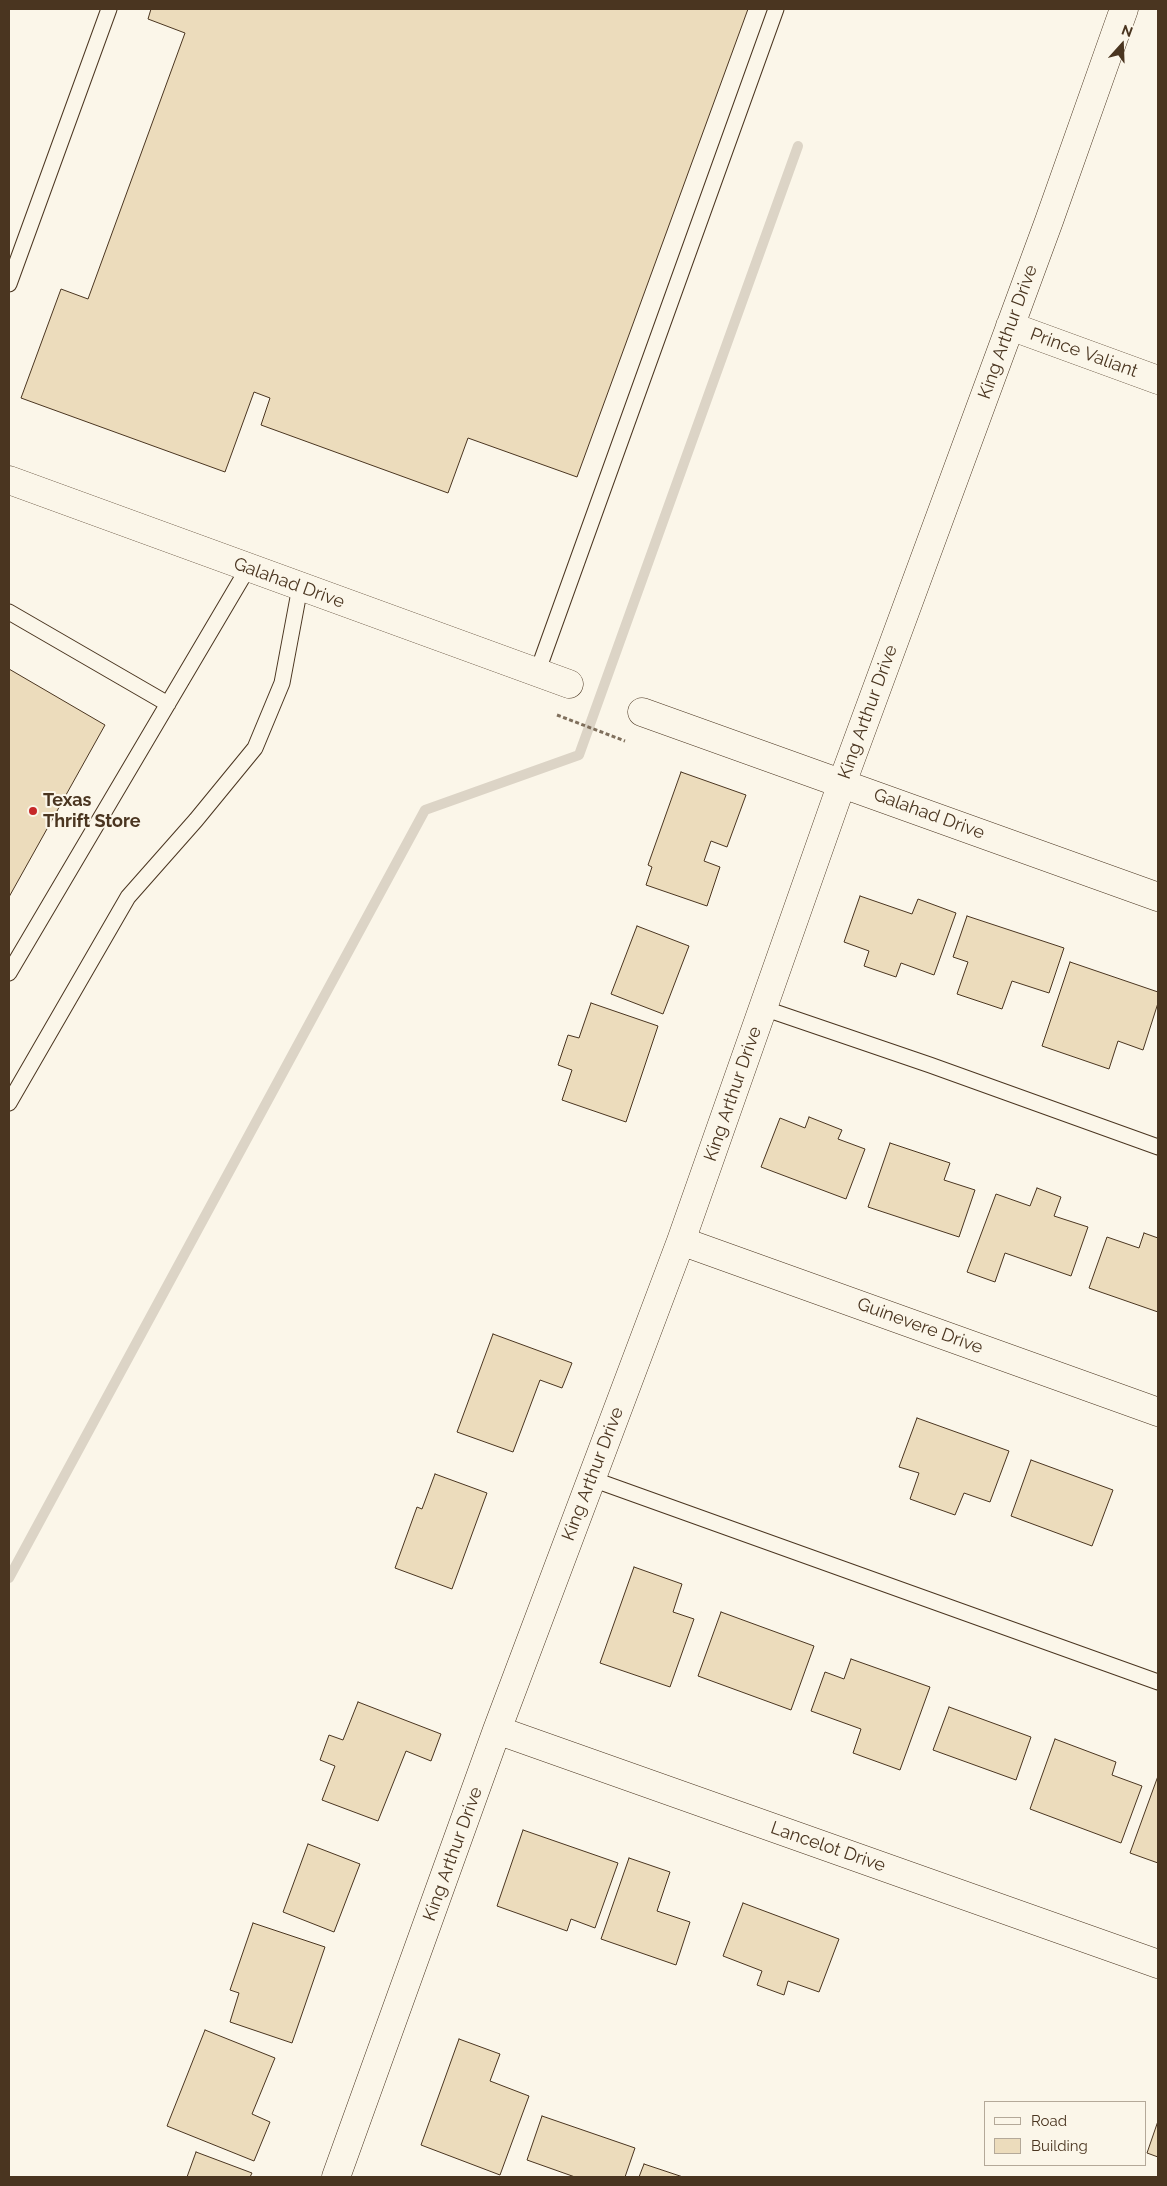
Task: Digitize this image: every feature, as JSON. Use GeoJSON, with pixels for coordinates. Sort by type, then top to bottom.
{"type":"FeatureCollection","features":[{"type":"Feature","properties":{"kind":"street","name":"King Arthur Drive"},"geometry":{"type":"LineString","coordinates":[[336,2177],[497,1730],[681,1241],[842,783],[1124,9]]}},
{"type":"Feature","properties":{"kind":"street","name":"Prince Valiant"},"geometry":{"type":"LineString","coordinates":[[1010,326],[1158,380]]}},
{"type":"Feature","properties":{"kind":"street","name":"Galahad Drive"},"geometry":{"type":"LineString","coordinates":[[9,480],[569,684]]}},
{"type":"Feature","properties":{"kind":"street","name":"Galahad Drive"},"geometry":{"type":"LineString","coordinates":[[642,712],[1158,897]]}},
{"type":"Feature","properties":{"kind":"street","name":"Guinevere Drive"},"geometry":{"type":"LineString","coordinates":[[681,1241],[1158,1412]]}},
{"type":"Feature","properties":{"kind":"street","name":"Lancelot Drive"},"geometry":{"type":"LineString","coordinates":[[497,1730],[1158,1964]]}},
{"type":"Feature","properties":{"kind":"lane"},"geometry":{"type":"LineString","coordinates":[[9,284],[109,9]]}},
{"type":"Feature","properties":{"kind":"lane"},"geometry":{"type":"LineString","coordinates":[[537,673],[776,9]]}},
{"type":"Feature","properties":{"kind":"lane"},"geometry":{"type":"LineString","coordinates":[[9,973],[248,568]]}},
{"type":"Feature","properties":{"kind":"lane"},"geometry":{"type":"LineString","coordinates":[[9,1103],[128,897],[196,820],[255,748],[282,683],[300,587]]}},
{"type":"Feature","properties":{"kind":"lane"},"geometry":{"type":"LineString","coordinates":[[9,612],[168,704]]}},
{"type":"Feature","properties":{"kind":"lane"},"geometry":{"type":"LineString","coordinates":[[763,1008],[930,1065],[1158,1147]]}},
{"type":"Feature","properties":{"kind":"lane"},"geometry":{"type":"LineString","coordinates":[[592,1479],[1158,1682]]}},
{"type":"Feature","properties":{"kind":"path"},"geometry":{"type":"LineString","coordinates":[[567,720],[608,734]]}},
{"type":"Feature","properties":{"kind":"building"},"geometry":{"type":"Polygon","coordinates":[[[151,9],[748,9],[577,477],[468,438],[448,493],[261,425],[270,398],[254,392],[225,472],[21,398],[61,289],[88,299],[185,33],[148,19],[151,9]]]}},
{"type":"Feature","properties":{"kind":"building","name":"Texas Thrift Store"},"geometry":{"type":"Polygon","coordinates":[[[9,669],[105,725],[9,897],[9,669]]]}},
{"type":"Feature","properties":{"kind":"building"},"geometry":{"type":"Polygon","coordinates":[[[681,772],[746,795],[727,847],[711,841],[704,861],[720,867],[707,906],[646,885],[652,867],[648,865],[681,772]]]}},
{"type":"Feature","properties":{"kind":"building"},"geometry":{"type":"Polygon","coordinates":[[[860,896],[912,914],[918,899],[956,913],[934,975],[901,963],[896,977],[864,966],[869,951],[844,942],[860,896]]]}},
{"type":"Feature","properties":{"kind":"building"},"geometry":{"type":"Polygon","coordinates":[[[967,916],[1064,948],[1049,993],[1012,981],[1002,1009],[957,994],[968,962],[953,957],[967,916]]]}},
{"type":"Feature","properties":{"kind":"building"},"geometry":{"type":"Polygon","coordinates":[[[637,926],[689,946],[663,1014],[611,994],[637,926]]]}},
{"type":"Feature","properties":{"kind":"building"},"geometry":{"type":"Polygon","coordinates":[[[1070,962],[1158,992],[1158,1003],[1143,1050],[1118,1041],[1109,1069],[1042,1046],[1070,962]]]}},
{"type":"Feature","properties":{"kind":"building"},"geometry":{"type":"Polygon","coordinates":[[[591,1003],[658,1026],[626,1122],[562,1100],[572,1070],[558,1065],[568,1035],[579,1038],[591,1003]]]}},
{"type":"Feature","properties":{"kind":"building"},"geometry":{"type":"Polygon","coordinates":[[[809,1117],[842,1130],[838,1139],[865,1149],[846,1199],[761,1167],[780,1118],[805,1128],[809,1117]]]}},
{"type":"Feature","properties":{"kind":"building"},"geometry":{"type":"Polygon","coordinates":[[[890,1143],[950,1163],[944,1180],[975,1190],[959,1237],[868,1207],[890,1143]]]}},
{"type":"Feature","properties":{"kind":"building"},"geometry":{"type":"Polygon","coordinates":[[[1037,1188],[1061,1197],[1054,1216],[1088,1227],[1071,1276],[1005,1253],[995,1282],[967,1272],[996,1194],[1030,1206],[1037,1188]]]}},
{"type":"Feature","properties":{"kind":"building"},"geometry":{"type":"Polygon","coordinates":[[[1144,1233],[1158,1238],[1158,1312],[1089,1288],[1107,1237],[1139,1248],[1144,1233]]]}},
{"type":"Feature","properties":{"kind":"building"},"geometry":{"type":"Polygon","coordinates":[[[493,1334],[572,1363],[562,1388],[540,1380],[513,1452],[457,1432],[493,1334]]]}},
{"type":"Feature","properties":{"kind":"building"},"geometry":{"type":"Polygon","coordinates":[[[917,1418],[1009,1451],[990,1502],[964,1493],[955,1515],[910,1499],[919,1473],[899,1467],[917,1418]]]}},
{"type":"Feature","properties":{"kind":"building"},"geometry":{"type":"Polygon","coordinates":[[[1031,1460],[1113,1490],[1092,1546],[1011,1516],[1031,1460]]]}},
{"type":"Feature","properties":{"kind":"building"},"geometry":{"type":"Polygon","coordinates":[[[435,1474],[487,1493],[452,1589],[395,1568],[417,1507],[422,1509],[435,1474]]]}},
{"type":"Feature","properties":{"kind":"building"},"geometry":{"type":"Polygon","coordinates":[[[634,1567],[682,1584],[673,1612],[694,1619],[670,1687],[600,1663],[634,1567]]]}},
{"type":"Feature","properties":{"kind":"building"},"geometry":{"type":"Polygon","coordinates":[[[721,1612],[814,1646],[791,1710],[698,1676],[721,1612]]]}},
{"type":"Feature","properties":{"kind":"building"},"geometry":{"type":"Polygon","coordinates":[[[851,1659],[930,1687],[900,1770],[853,1753],[861,1729],[811,1711],[825,1672],[844,1679],[851,1659]]]}},
{"type":"Feature","properties":{"kind":"building"},"geometry":{"type":"Polygon","coordinates":[[[358,1702],[441,1734],[431,1761],[406,1751],[378,1821],[322,1800],[335,1766],[320,1760],[329,1735],[343,1740],[358,1702]]]}},
{"type":"Feature","properties":{"kind":"building"},"geometry":{"type":"Polygon","coordinates":[[[949,1707],[1031,1737],[1016,1780],[933,1750],[949,1707]]]}},
{"type":"Feature","properties":{"kind":"building"},"geometry":{"type":"Polygon","coordinates":[[[1055,1739],[1116,1762],[1112,1775],[1142,1786],[1121,1843],[1030,1809],[1055,1739]]]}},
{"type":"Feature","properties":{"kind":"building"},"geometry":{"type":"Polygon","coordinates":[[[1158,1776],[1158,1863],[1130,1853],[1158,1776]]]}},
{"type":"Feature","properties":{"kind":"building"},"geometry":{"type":"Polygon","coordinates":[[[523,1830],[618,1863],[595,1928],[571,1919],[567,1931],[497,1906],[523,1830]]]}},
{"type":"Feature","properties":{"kind":"building"},"geometry":{"type":"Polygon","coordinates":[[[308,1844],[360,1864],[334,1932],[283,1912],[308,1844]]]}},
{"type":"Feature","properties":{"kind":"building"},"geometry":{"type":"Polygon","coordinates":[[[629,1858],[670,1872],[657,1911],[690,1922],[676,1965],[601,1939],[629,1858]]]}},
{"type":"Feature","properties":{"kind":"building"},"geometry":{"type":"Polygon","coordinates":[[[743,1903],[839,1939],[819,1992],[788,1981],[784,1995],[757,1985],[762,1971],[723,1956],[743,1903]]]}},
{"type":"Feature","properties":{"kind":"building"},"geometry":{"type":"Polygon","coordinates":[[[253,1923],[325,1947],[292,2043],[230,2022],[239,1993],[230,1990],[253,1923]]]}},
{"type":"Feature","properties":{"kind":"building"},"geometry":{"type":"Polygon","coordinates":[[[205,2030],[275,2058],[252,2114],[270,2122],[254,2161],[167,2126],[205,2030]]]}},
{"type":"Feature","properties":{"kind":"building"},"geometry":{"type":"Polygon","coordinates":[[[459,2039],[500,2054],[490,2081],[529,2096],[500,2175],[421,2145],[459,2039]]]}},
{"type":"Feature","properties":{"kind":"building"},"geometry":{"type":"Polygon","coordinates":[[[542,2116],[635,2148],[625,2177],[575,2177],[527,2160],[542,2116]]]}},
{"type":"Feature","properties":{"kind":"building"},"geometry":{"type":"Polygon","coordinates":[[[1158,2121],[1158,2157],[1147,2153],[1158,2121]]]}},
{"type":"Feature","properties":{"kind":"building"},"geometry":{"type":"Polygon","coordinates":[[[196,2152],[252,2173],[250,2177],[187,2177],[196,2152]]]}},
{"type":"Feature","properties":{"kind":"building"},"geometry":{"type":"Polygon","coordinates":[[[644,2164],[683,2177],[639,2177],[644,2164]]]}},
{"type":"Feature","properties":{"kind":"waterway"},"geometry":{"type":"LineString","coordinates":[[9,1578],[425,810],[579,755],[798,146]]}},
{"type":"Feature","properties":{"kind":"place","name":"Texas Thrift Store"},"geometry":{"type":"Point","coordinates":[33,811]}}]}
